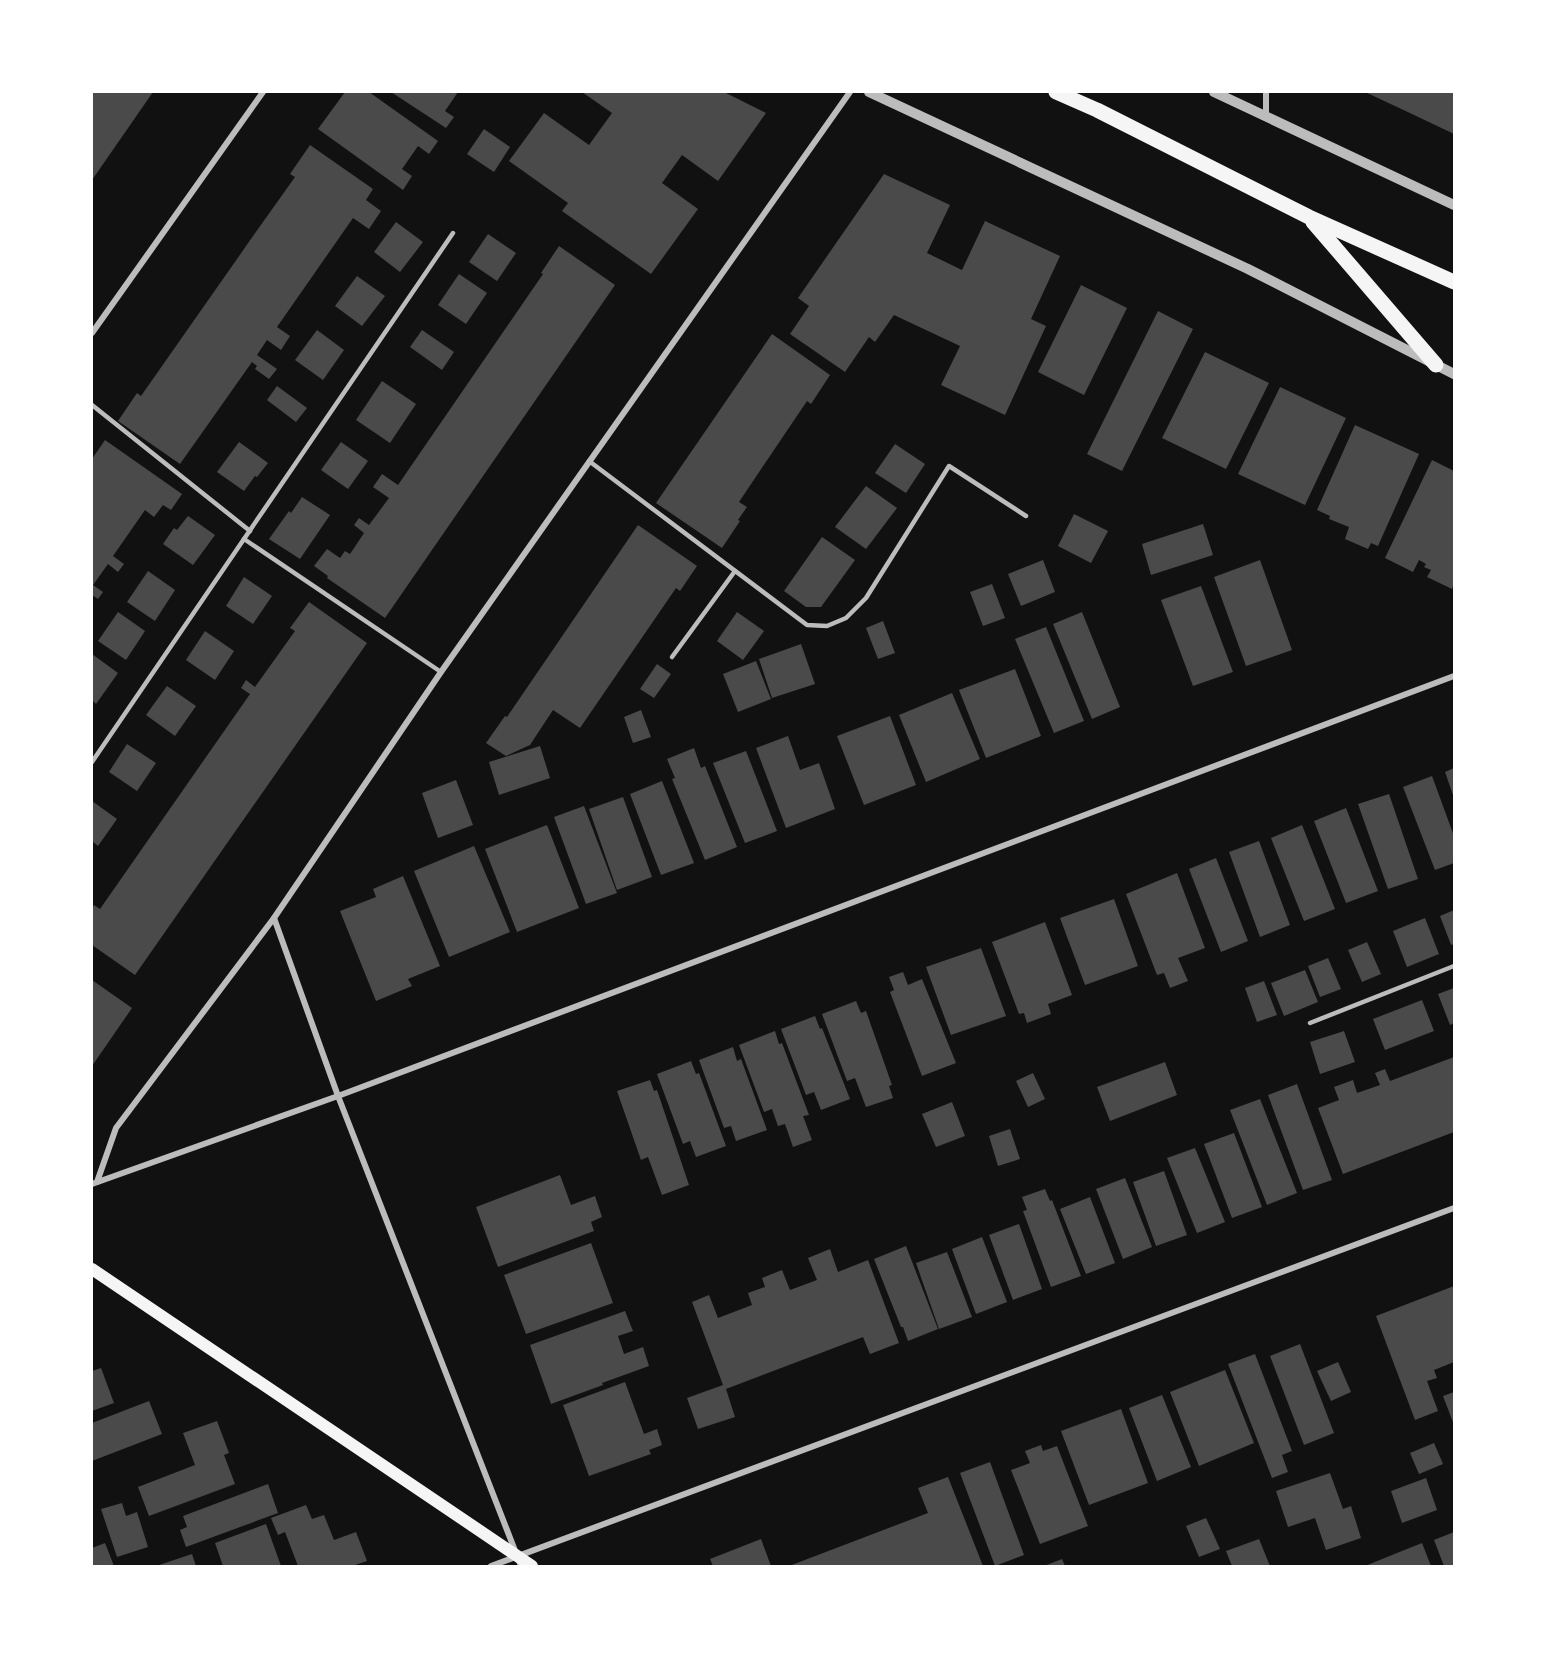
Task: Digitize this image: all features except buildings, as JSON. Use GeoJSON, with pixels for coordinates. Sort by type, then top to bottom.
{"type":"FeatureCollection","features":[{"type":"Feature","properties":{"kind":"main road"},"geometry":{"type":"LineString","coordinates":[[1056,92],[1097,110],[1309,217],[1455,282]]}},
{"type":"Feature","properties":{"kind":"main road"},"geometry":{"type":"LineString","coordinates":[[1076,92],[1097,110]]}},
{"type":"Feature","properties":{"kind":"main road"},"geometry":{"type":"LineString","coordinates":[[1309,217],[1436,365]]}},
{"type":"Feature","properties":{"kind":"main road"},"geometry":{"type":"LineString","coordinates":[[92,1269],[519,1561],[532,1566]]}},
{"type":"Feature","properties":{"kind":"street"},"geometry":{"type":"LineString","coordinates":[[92,333],[262,92]]}},
{"type":"Feature","properties":{"kind":"street"},"geometry":{"type":"LineString","coordinates":[[94,1183],[116,1128],[274,918],[441,672],[850,92]]}},
{"type":"Feature","properties":{"kind":"street"},"geometry":{"type":"LineString","coordinates":[[869,92],[1248,269],[1455,374]]}},
{"type":"Feature","properties":{"kind":"street"},"geometry":{"type":"LineString","coordinates":[[1214,92],[1455,205]]}},
{"type":"Feature","properties":{"kind":"street"},"geometry":{"type":"LineString","coordinates":[[1266,92],[1266,117]]}},
{"type":"Feature","properties":{"kind":"street"},"geometry":{"type":"LineString","coordinates":[[94,1183],[338,1096],[1455,676]]}},
{"type":"Feature","properties":{"kind":"street"},"geometry":{"type":"LineString","coordinates":[[274,918],[338,1096],[519,1561]]}},
{"type":"Feature","properties":{"kind":"street"},"geometry":{"type":"LineString","coordinates":[[491,1566],[519,1561],[1455,1208]]}},
{"type":"Feature","properties":{"kind":"lane"},"geometry":{"type":"LineString","coordinates":[[92,762],[453,233]]}},
{"type":"Feature","properties":{"kind":"lane"},"geometry":{"type":"LineString","coordinates":[[92,405],[250,531]]}},
{"type":"Feature","properties":{"kind":"lane"},"geometry":{"type":"LineString","coordinates":[[589,461],[807,625],[827,626],[846,618],[866,598],[949,466],[1026,516]]}},
{"type":"Feature","properties":{"kind":"lane"},"geometry":{"type":"LineString","coordinates":[[244,539],[441,672]]}},
{"type":"Feature","properties":{"kind":"lane"},"geometry":{"type":"LineString","coordinates":[[672,657],[735,571]]}},
{"type":"Feature","properties":{"kind":"lane"},"geometry":{"type":"LineString","coordinates":[[1310,1023],[1455,966]]}}]}
